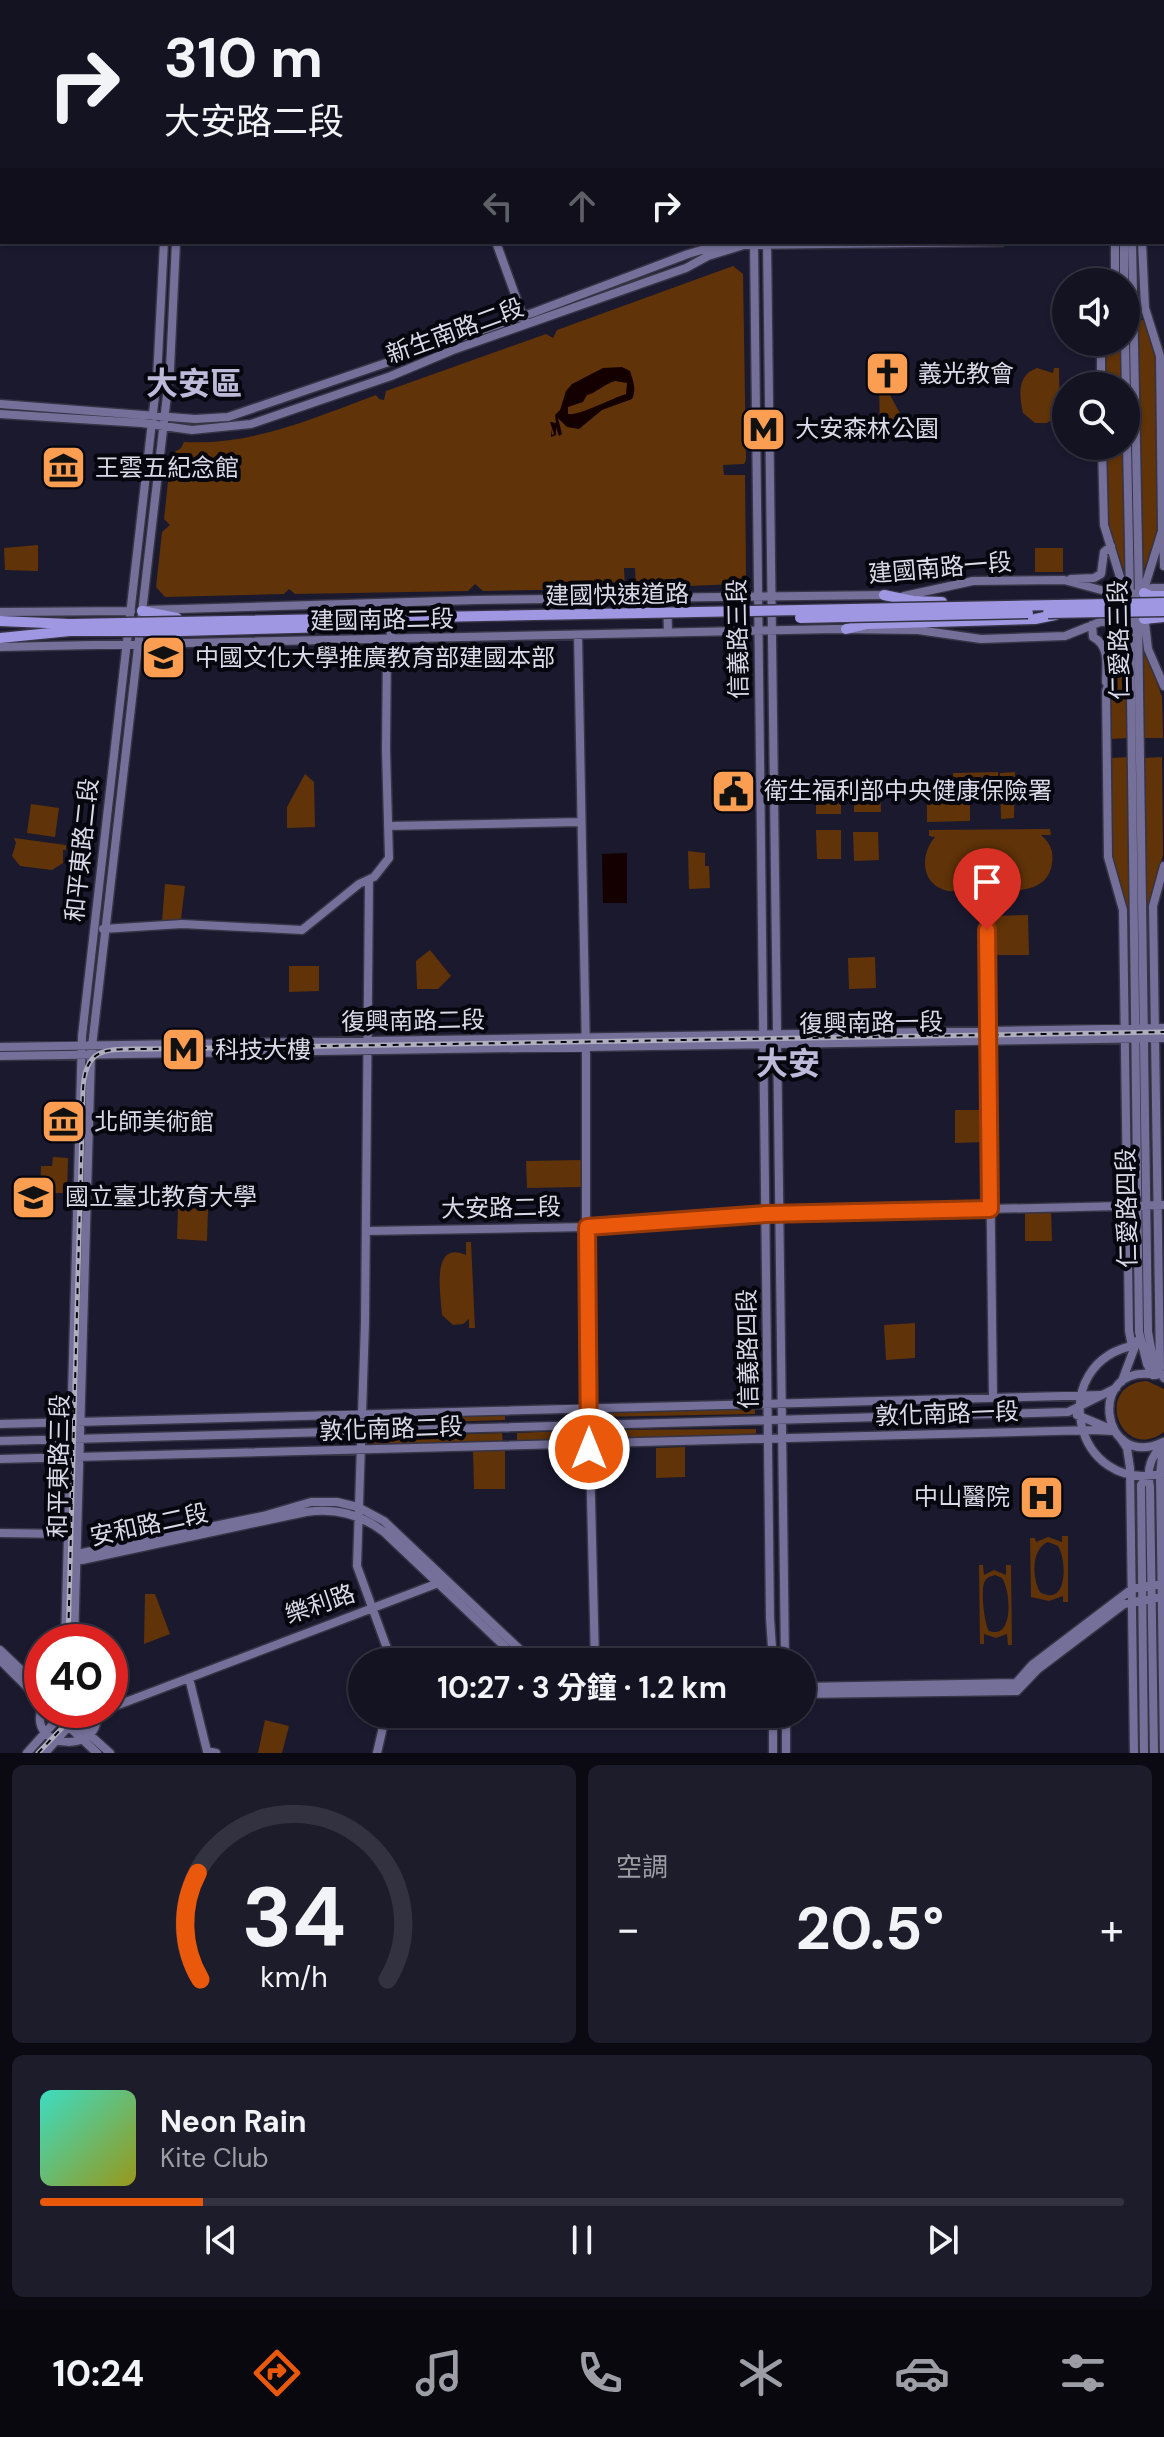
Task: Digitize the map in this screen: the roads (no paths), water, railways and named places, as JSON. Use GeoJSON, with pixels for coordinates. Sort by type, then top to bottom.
{"type":"FeatureCollection","features":[{"type":"Feature","properties":{"kind":"highway"},"geometry":{"type":"LineString","coordinates":[[1134,593],[1164,596]]}},
{"type":"Feature","properties":{"kind":"highway"},"geometry":{"type":"LineString","coordinates":[[884,595],[913,601],[1058,600],[1111,603]]}},
{"type":"Feature","properties":{"kind":"highway","name":"建國快速道路"},"geometry":{"type":"LineString","coordinates":[[0,632],[70,627],[1164,603]]}},
{"type":"Feature","properties":{"kind":"highway"},"geometry":{"type":"LineString","coordinates":[[142,611],[177,618],[409,614],[446,618]]}},
{"type":"Feature","properties":{"kind":"highway","name":"建國快速道路"},"geometry":{"type":"LineString","coordinates":[[0,623],[182,631],[1164,611]]}},
{"type":"Feature","properties":{"kind":"highway"},"geometry":{"type":"LineString","coordinates":[[846,629],[867,624],[1035,619],[1069,613]]}},
{"type":"Feature","properties":{"kind":"highway"},"geometry":{"type":"LineString","coordinates":[[1134,619],[1164,620]]}},
{"type":"Feature","properties":{"kind":"highway","name":"建國快速道路"},"geometry":{"type":"LineString","coordinates":[[0,623],[45,628]]}},
{"type":"Feature","properties":{"kind":"highway","name":"建國快速道路"},"geometry":{"type":"LineString","coordinates":[[0,638],[70,627]]}},
{"type":"Feature","properties":{"kind":"main road","name":"和平東路二段"},"geometry":{"type":"LineString","coordinates":[[79,1291],[86,1051],[94,928],[158,370],[164,244]]}},
{"type":"Feature","properties":{"kind":"main road","name":"和平東路二段"},"geometry":{"type":"LineString","coordinates":[[86,1051],[105,929],[170,369],[176,244]]}},
{"type":"Feature","properties":{"kind":"main road"},"geometry":{"type":"LineString","coordinates":[[497,244],[526,326]]}},
{"type":"Feature","properties":{"kind":"main road","name":"新生南路二段"},"geometry":{"type":"LineString","coordinates":[[0,404],[195,419],[228,417],[722,244]]}},
{"type":"Feature","properties":{"kind":"main road","name":"新生南路二段"},"geometry":{"type":"LineString","coordinates":[[0,414],[220,429],[279,416],[453,350],[686,268],[708,256],[750,244]]}},
{"type":"Feature","properties":{"kind":"main road","name":"信義路三段"},"geometry":{"type":"LineString","coordinates":[[754,244],[778,1035]]}},
{"type":"Feature","properties":{"kind":"main road","name":"信義路三段"},"geometry":{"type":"LineString","coordinates":[[764,1035],[768,244]]}},
{"type":"Feature","properties":{"kind":"main road"},"geometry":{"type":"LineString","coordinates":[[1115,244],[1115,268]]}},
{"type":"Feature","properties":{"kind":"main road"},"geometry":{"type":"LineString","coordinates":[[1124,244],[1124,268]]}},
{"type":"Feature","properties":{"kind":"main road","name":"仁愛路三段"},"geometry":{"type":"LineString","coordinates":[[1132,244],[1135,1033]]}},
{"type":"Feature","properties":{"kind":"main road","name":"仁愛路三段"},"geometry":{"type":"LineString","coordinates":[[1134,593],[1144,581],[1162,531],[1160,356],[1145,308],[1142,244]]}},
{"type":"Feature","properties":{"kind":"main road","name":"仁愛路三段"},"geometry":{"type":"LineString","coordinates":[[1126,356],[1144,938],[1135,1033]]}},
{"type":"Feature","properties":{"kind":"main road","name":"仁愛路三段"},"geometry":{"type":"LineString","coordinates":[[1102,460],[1104,525],[1124,582],[1134,593]]}},
{"type":"Feature","properties":{"kind":"main road"},"geometry":{"type":"LineString","coordinates":[[1162,531],[1164,566]]}},
{"type":"Feature","properties":{"kind":"main road"},"geometry":{"type":"LineString","coordinates":[[1064,580],[1094,578],[1101,574],[1105,551],[1111,546]]}},
{"type":"Feature","properties":{"kind":"main road","name":"建國南路一段"},"geometry":{"type":"LineString","coordinates":[[765,598],[909,596],[973,581],[1064,580],[1116,594],[1164,588]]}},
{"type":"Feature","properties":{"kind":"main road","name":"建國南路二段"},"geometry":{"type":"LineString","coordinates":[[0,612],[765,598]]}},
{"type":"Feature","properties":{"kind":"main road"},"geometry":{"type":"LineString","coordinates":[[667,599],[668,632]]}},
{"type":"Feature","properties":{"kind":"main road"},"geometry":{"type":"LineString","coordinates":[[94,928],[182,924],[302,930],[359,884],[371,878],[388,858],[386,744],[390,603]]}},
{"type":"Feature","properties":{"kind":"main road"},"geometry":{"type":"LineString","coordinates":[[766,630],[918,630],[981,639],[1065,636],[1105,621],[1134,619]]}},
{"type":"Feature","properties":{"kind":"main road","name":"仁愛路三段"},"geometry":{"type":"LineString","coordinates":[[1134,619],[1164,686]]}},
{"type":"Feature","properties":{"kind":"main road","name":"仁愛路三段"},"geometry":{"type":"LineString","coordinates":[[1134,619],[1106,691],[1108,857],[1123,910],[1135,1033]]}},
{"type":"Feature","properties":{"kind":"main road"},"geometry":{"type":"LineString","coordinates":[[1092,625],[1093,637],[1105,647],[1106,691]]}},
{"type":"Feature","properties":{"kind":"main road","name":"建國南路二段"},"geometry":{"type":"LineString","coordinates":[[0,647],[766,630]]}},
{"type":"Feature","properties":{"kind":"main road"},"geometry":{"type":"LineString","coordinates":[[578,635],[595,1648]]}},
{"type":"Feature","properties":{"kind":"main road"},"geometry":{"type":"LineString","coordinates":[[388,826],[580,822]]}},
{"type":"Feature","properties":{"kind":"main road"},"geometry":{"type":"LineString","coordinates":[[1144,938],[1164,866]]}},
{"type":"Feature","properties":{"kind":"main road"},"geometry":{"type":"LineString","coordinates":[[371,878],[357,1566],[387,1648]]}},
{"type":"Feature","properties":{"kind":"main road"},"geometry":{"type":"LineString","coordinates":[[1153,906],[1160,1033]]}},
{"type":"Feature","properties":{"kind":"main road"},"geometry":{"type":"LineString","coordinates":[[987,912],[993,1397]]}},
{"type":"Feature","properties":{"kind":"main road","name":"仁愛路四段"},"geometry":{"type":"LineString","coordinates":[[1135,1033],[1152,1205],[1139,1332],[1161,1377]]}},
{"type":"Feature","properties":{"kind":"main road","name":"仁愛路四段"},"geometry":{"type":"LineString","coordinates":[[1135,1033],[1128,1206],[1129,1331],[1147,1346],[1161,1377]]}},
{"type":"Feature","properties":{"kind":"main road","name":"復興南路一段"},"geometry":{"type":"LineString","coordinates":[[771,1045],[1160,1033]]}},
{"type":"Feature","properties":{"kind":"main road","name":"仁愛路四段"},"geometry":{"type":"LineString","coordinates":[[1117,1435],[1109,1419],[1108,1407],[1119,1384],[1147,1346],[1160,1033]]}},
{"type":"Feature","properties":{"kind":"main road","name":"信義路四段"},"geometry":{"type":"LineString","coordinates":[[764,1035],[771,1045],[780,1214],[785,1648]]}},
{"type":"Feature","properties":{"kind":"main road","name":"復興南路一段"},"geometry":{"type":"LineString","coordinates":[[778,1035],[988,1036]]}},
{"type":"Feature","properties":{"kind":"main road","name":"復興南路二段"},"geometry":{"type":"LineString","coordinates":[[0,1056],[86,1051],[585,1043],[778,1035]]}},
{"type":"Feature","properties":{"kind":"main road","name":"信義路四段"},"geometry":{"type":"LineString","coordinates":[[772,1648],[766,1214],[771,1045],[778,1035]]}},
{"type":"Feature","properties":{"kind":"main road","name":"復興南路二段"},"geometry":{"type":"LineString","coordinates":[[585,1043],[771,1045]]}},
{"type":"Feature","properties":{"kind":"main road","name":"復興南路二段"},"geometry":{"type":"LineString","coordinates":[[0,1047],[86,1051]]}},
{"type":"Feature","properties":{"kind":"main road","name":"大安路二段"},"geometry":{"type":"LineString","coordinates":[[366,1231],[587,1227],[766,1214],[1152,1205]]}},
{"type":"Feature","properties":{"kind":"main road","name":"和平東路三段"},"geometry":{"type":"LineString","coordinates":[[67,1624],[74,1557],[67,1534],[75,1439],[79,1291]]}},
{"type":"Feature","properties":{"kind":"main road"},"geometry":{"type":"LineString","coordinates":[[1147,1346],[1116,1351],[1100,1362],[1086,1380],[1079,1413],[1089,1446],[1100,1459],[1130,1475],[1162,1474]]}},
{"type":"Feature","properties":{"kind":"main road","name":"敦化南路一段"},"geometry":{"type":"LineString","coordinates":[[1079,1413],[1137,1374],[1161,1377]]}},
{"type":"Feature","properties":{"kind":"main road","name":"敦化南路一段"},"geometry":{"type":"LineString","coordinates":[[782,1403],[1102,1395]]}},
{"type":"Feature","properties":{"kind":"main road","name":"敦化南路二段"},"geometry":{"type":"LineString","coordinates":[[0,1424],[782,1403]]}},
{"type":"Feature","properties":{"kind":"main road","name":"敦化南路一段"},"geometry":{"type":"LineString","coordinates":[[769,1420],[1068,1412],[1079,1413],[1101,1423],[1117,1435]]}},
{"type":"Feature","properties":{"kind":"main road","name":"敦化南路二段"},"geometry":{"type":"LineString","coordinates":[[0,1441],[769,1420]]}},
{"type":"Feature","properties":{"kind":"main road","name":"敦化南路一段"},"geometry":{"type":"LineString","coordinates":[[782,1439],[1082,1430],[1117,1435]]}},
{"type":"Feature","properties":{"kind":"main road"},"geometry":{"type":"LineString","coordinates":[[1117,1435],[1140,1447],[1164,1442]]}},
{"type":"Feature","properties":{"kind":"main road"},"geometry":{"type":"LineString","coordinates":[[1117,1435],[1129,1456],[1134,1753]]}},
{"type":"Feature","properties":{"kind":"main road","name":"敦化南路二段"},"geometry":{"type":"LineString","coordinates":[[0,1459],[782,1439]]}},
{"type":"Feature","properties":{"kind":"main road"},"geometry":{"type":"LineString","coordinates":[[1164,1442],[1164,1753]]}},
{"type":"Feature","properties":{"kind":"main road"},"geometry":{"type":"LineString","coordinates":[[1154,1753],[1141,1485],[1147,1476],[1152,1456],[1164,1442]]}},
{"type":"Feature","properties":{"kind":"main road","name":"和平東路三段"},"geometry":{"type":"LineString","coordinates":[[74,1457],[74,1624]]}},
{"type":"Feature","properties":{"kind":"main road","name":"安和路二段"},"geometry":{"type":"LineString","coordinates":[[74,1557],[306,1512],[358,1511],[517,1648]]}},
{"type":"Feature","properties":{"kind":"main road"},"geometry":{"type":"LineString","coordinates":[[0,1533],[67,1534]]}},
{"type":"Feature","properties":{"kind":"main road"},"geometry":{"type":"LineString","coordinates":[[372,1607],[441,1582]]}},
{"type":"Feature","properties":{"kind":"main road","name":"安和路二段"},"geometry":{"type":"LineString","coordinates":[[441,1582],[507,1648]]}},
{"type":"Feature","properties":{"kind":"main road"},"geometry":{"type":"LineString","coordinates":[[816,1687],[1016,1683],[1032,1665],[1132,1589],[1163,1583]]}},
{"type":"Feature","properties":{"kind":"main road"},"geometry":{"type":"LineString","coordinates":[[816,1694],[1017,1691],[1038,1669],[1116,1610],[1132,1602],[1163,1596]]}},
{"type":"Feature","properties":{"kind":"main road"},"geometry":{"type":"LineString","coordinates":[[1144,1753],[1147,1598]]}},
{"type":"Feature","properties":{"kind":"main road","name":"樂利路"},"geometry":{"type":"LineString","coordinates":[[128,1698],[365,1606],[372,1607]]}},
{"type":"Feature","properties":{"kind":"main road","name":"樂利路"},"geometry":{"type":"LineString","coordinates":[[128,1699],[372,1607]]}},
{"type":"Feature","properties":{"kind":"main road"},"geometry":{"type":"LineString","coordinates":[[0,1650],[24,1673]]}},
{"type":"Feature","properties":{"kind":"main road"},"geometry":{"type":"LineString","coordinates":[[0,1660],[24,1685]]}},
{"type":"Feature","properties":{"kind":"main road"},"geometry":{"type":"LineString","coordinates":[[189,1678],[207,1751],[216,1753]]}},
{"type":"Feature","properties":{"kind":"main road"},"geometry":{"type":"LineString","coordinates":[[42,1728],[44,1735],[54,1744],[67,1750],[89,1740],[96,1728]]}},
{"type":"Feature","properties":{"kind":"main road"},"geometry":{"type":"LineString","coordinates":[[27,1753],[52,1728]]}},
{"type":"Feature","properties":{"kind":"main road"},"geometry":{"type":"LineString","coordinates":[[45,1753],[54,1744],[61,1728]]}},
{"type":"Feature","properties":{"kind":"main road"},"geometry":{"type":"LineString","coordinates":[[78,1728],[97,1753]]}},
{"type":"Feature","properties":{"kind":"main road"},"geometry":{"type":"LineString","coordinates":[[377,1753],[382,1728]]}},
{"type":"Feature","properties":{"kind":"main road"},"geometry":{"type":"LineString","coordinates":[[773,1728],[773,1753]]}},
{"type":"Feature","properties":{"kind":"main road"},"geometry":{"type":"LineString","coordinates":[[786,1728],[786,1753]]}},
{"type":"Feature","properties":{"kind":"main road"},"geometry":{"type":"LineString","coordinates":[[89,1740],[110,1753]]}},
{"type":"Feature","properties":{"kind":"railway"},"geometry":{"type":"LineString","coordinates":[[68,1624],[83,1090],[89,1064],[102,1052],[123,1049],[1164,1032]]}},
{"type":"Feature","properties":{"kind":"railway"},"geometry":{"type":"LineString","coordinates":[[38,1753],[62,1728]]}},
{"type":"Feature","properties":{"kind":"place","name":"義光教會"},"geometry":{"type":"Point","coordinates":[887,374]}},
{"type":"Feature","properties":{"kind":"place","name":"大安森林公園"},"geometry":{"type":"Point","coordinates":[764,429]}},
{"type":"Feature","properties":{"kind":"place","name":"王雲五紀念館"},"geometry":{"type":"Point","coordinates":[64,468]}},
{"type":"Feature","properties":{"kind":"place","name":"中國文化大學推廣教育部建國本部"},"geometry":{"type":"Point","coordinates":[164,658]}},
{"type":"Feature","properties":{"kind":"place","name":"衛生福利部中央健康保險署"},"geometry":{"type":"Point","coordinates":[733,791]}},
{"type":"Feature","properties":{"kind":"place","name":"科技大樓"},"geometry":{"type":"Point","coordinates":[184,1050]}},
{"type":"Feature","properties":{"kind":"place","name":"北師美術館"},"geometry":{"type":"Point","coordinates":[63,1122]}},
{"type":"Feature","properties":{"kind":"place","name":"國立臺北教育大學"},"geometry":{"type":"Point","coordinates":[34,1197]}},
{"type":"Feature","properties":{"kind":"place","name":"中山醫院"},"geometry":{"type":"Point","coordinates":[1041,1497]}},
{"type":"Feature","properties":{"kind":"district","name":"大安區"},"geometry":{"type":"Point","coordinates":[194,384]}},
{"type":"Feature","properties":{"kind":"district","name":"大安"},"geometry":{"type":"Point","coordinates":[788,1064]}}]}
